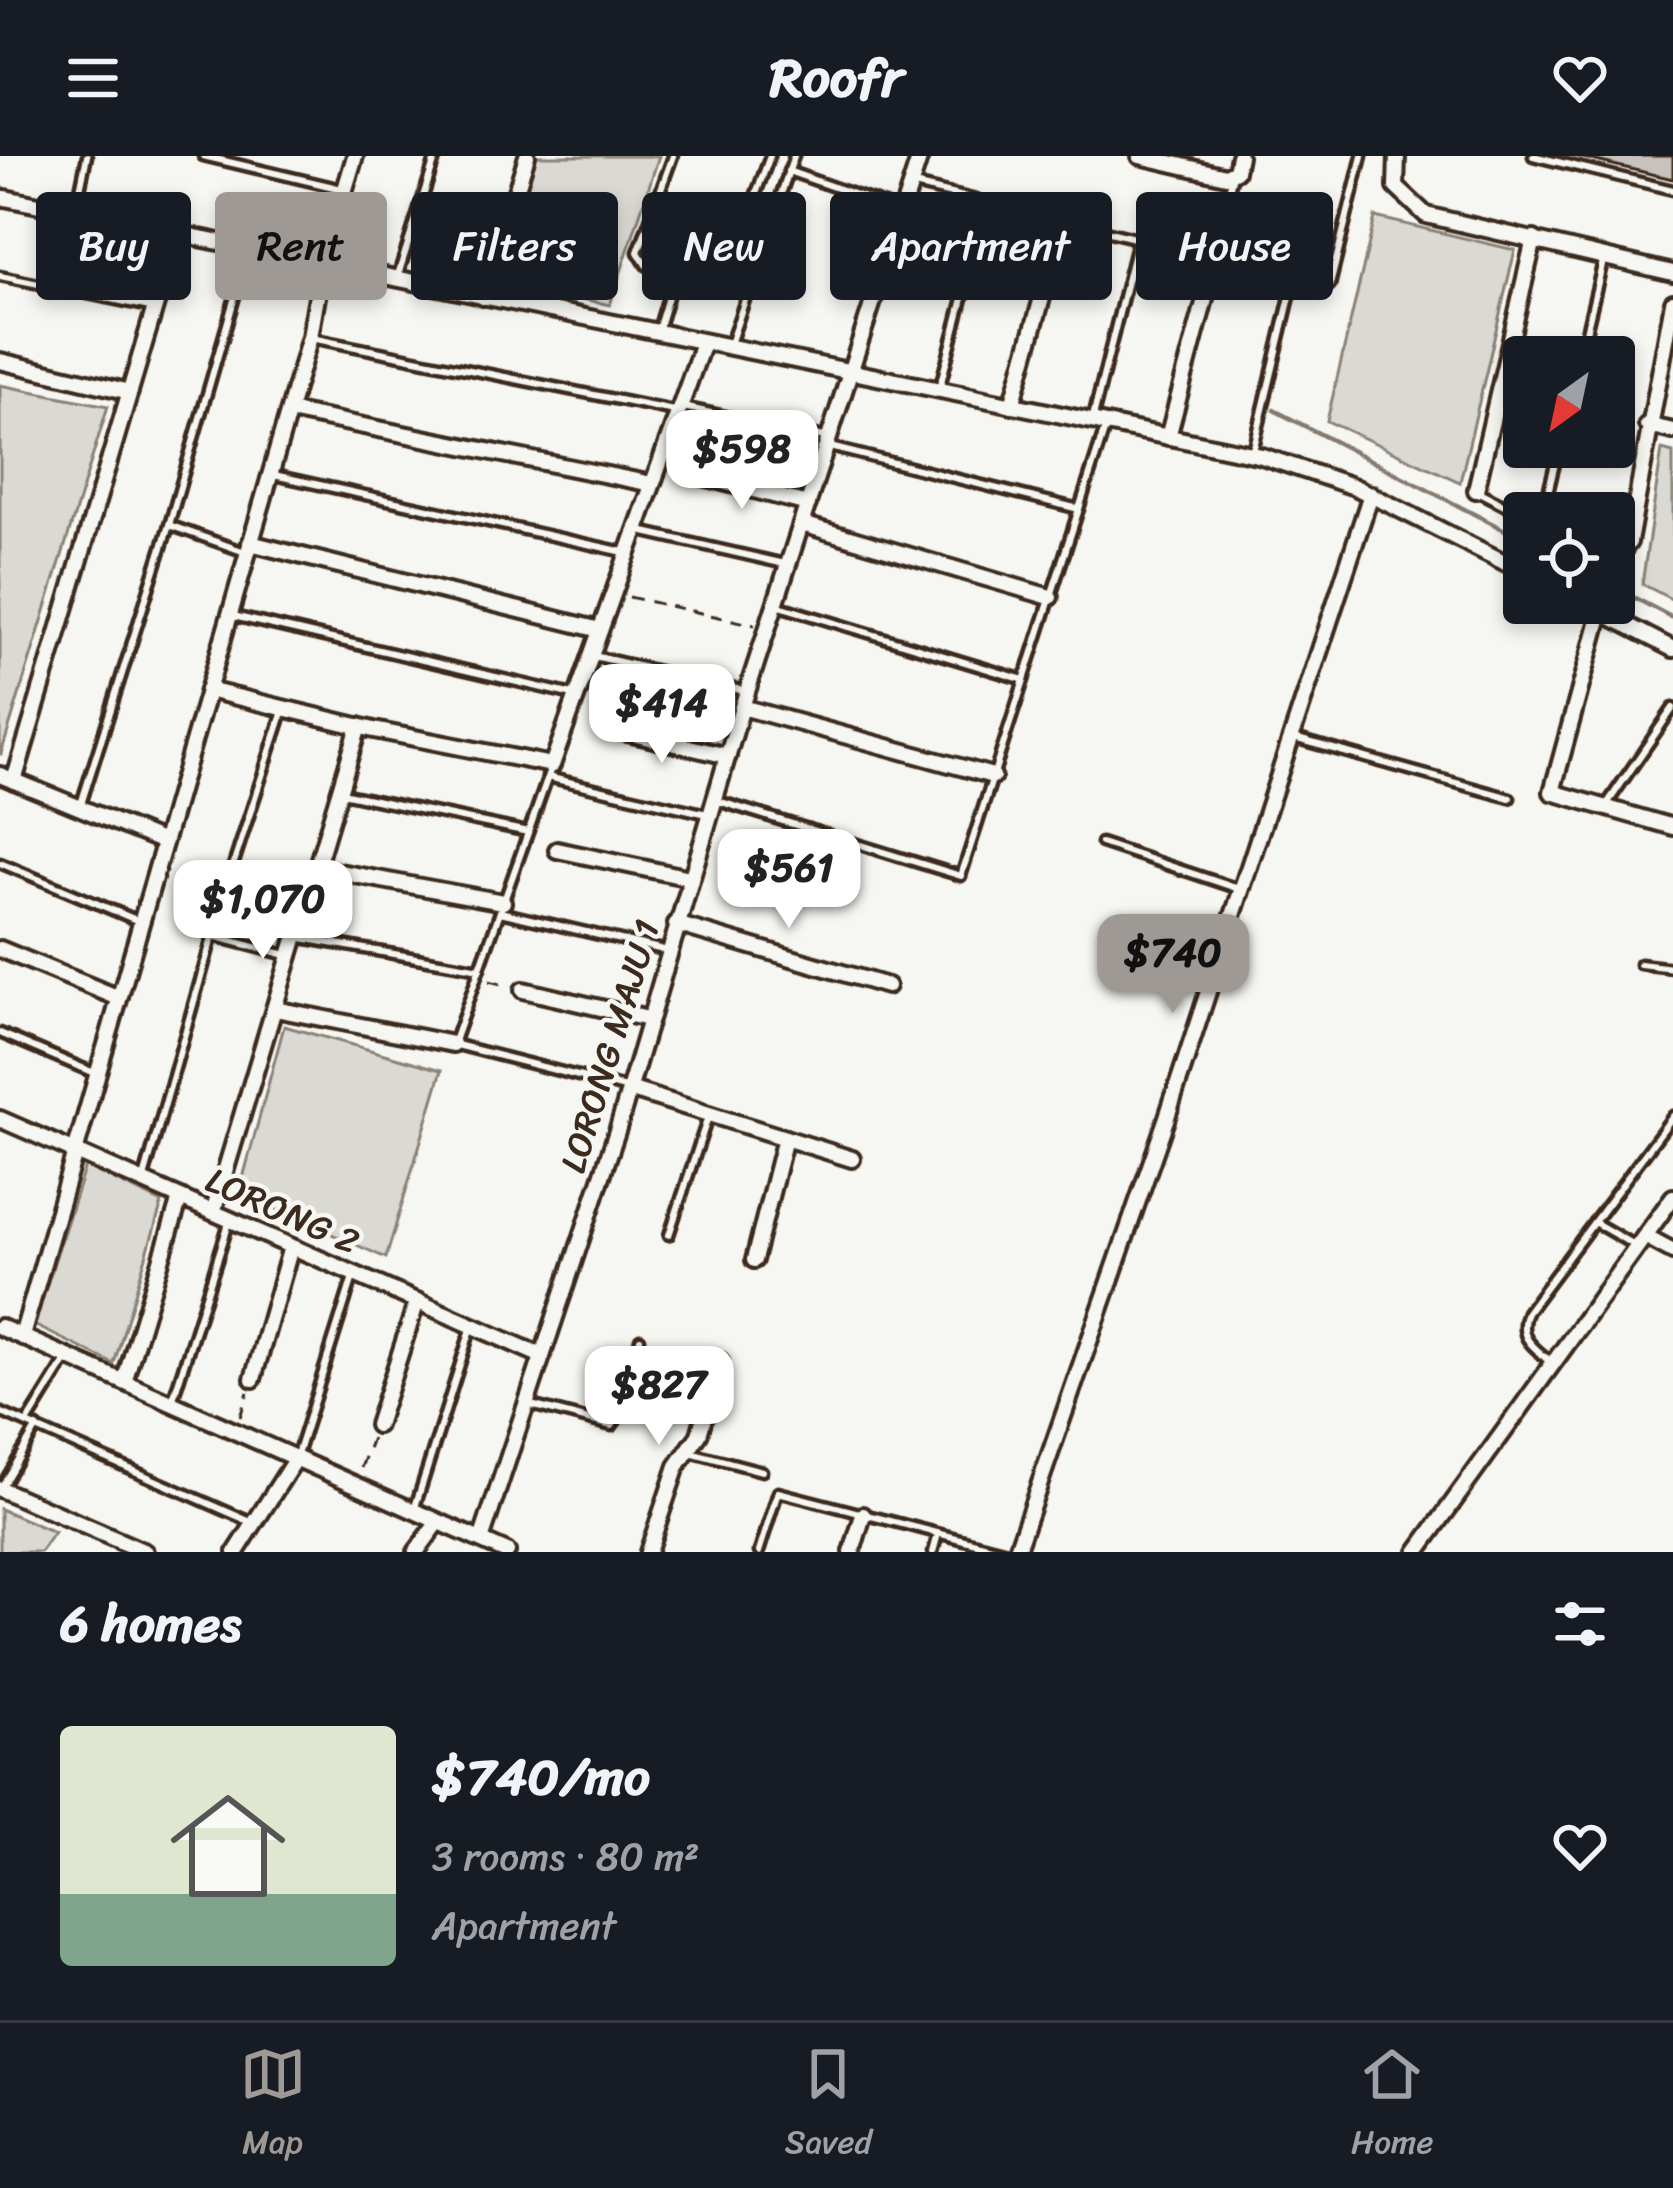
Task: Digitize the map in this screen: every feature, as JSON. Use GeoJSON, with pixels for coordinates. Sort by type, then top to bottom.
{"type":"FeatureCollection","features":[{"type":"Feature","properties":{"kind":"street"},"geometry":{"type":"LineString","coordinates":[[346,190],[356,156]]}},
{"type":"Feature","properties":{"kind":"street"},"geometry":{"type":"LineString","coordinates":[[516,192],[527,156]]}},
{"type":"Feature","properties":{"kind":"street","name":"LORONG MAJU 1"},"geometry":{"type":"LineString","coordinates":[[908,192],[920,156]]}},
{"type":"Feature","properties":{"kind":"street"},"geometry":{"type":"LineString","coordinates":[[1140,156],[1233,174],[1239,156]]}},
{"type":"Feature","properties":{"kind":"street"},"geometry":{"type":"LineString","coordinates":[[1397,156],[1396,187],[1426,214],[1673,273]]}},
{"type":"Feature","properties":{"kind":"street"},"geometry":{"type":"LineString","coordinates":[[0,197],[36,204]]}},
{"type":"Feature","properties":{"kind":"street"},"geometry":{"type":"LineString","coordinates":[[1476,490],[1534,239]]}},
{"type":"Feature","properties":{"kind":"street"},"geometry":{"type":"LineString","coordinates":[[387,276],[411,281]]}},
{"type":"Feature","properties":{"kind":"street"},"geometry":{"type":"LineString","coordinates":[[157,300],[7,778],[164,842]]}},
{"type":"Feature","properties":{"kind":"street"},"geometry":{"type":"LineString","coordinates":[[22,1336],[310,338],[316,300]]}},
{"type":"Feature","properties":{"kind":"street"},"geometry":{"type":"LineString","coordinates":[[501,300],[1252,454],[1371,494],[1503,561]]}},
{"type":"Feature","properties":{"kind":"street","name":"LORONG MAJU 1"},"geometry":{"type":"LineString","coordinates":[[481,1540],[628,1089],[742,707],[873,300]]}},
{"type":"Feature","properties":{"kind":"street"},"geometry":{"type":"LineString","coordinates":[[1012,405],[1041,300]]}},
{"type":"Feature","properties":{"kind":"street"},"geometry":{"type":"LineString","coordinates":[[1168,437],[1204,300]]}},
{"type":"Feature","properties":{"kind":"street"},"geometry":{"type":"LineString","coordinates":[[1635,503],[1647,425],[1669,348],[1673,302]]}},
{"type":"Feature","properties":{"kind":"street"},"geometry":{"type":"LineString","coordinates":[[208,689],[549,771],[703,343]]}},
{"type":"Feature","properties":{"kind":"street"},"geometry":{"type":"LineString","coordinates":[[0,361],[130,392]]}},
{"type":"Feature","properties":{"kind":"street"},"geometry":{"type":"LineString","coordinates":[[289,411],[652,484]]}},
{"type":"Feature","properties":{"kind":"street"},"geometry":{"type":"LineString","coordinates":[[1647,425],[1673,431]]}},
{"type":"Feature","properties":{"kind":"street"},"geometry":{"type":"LineString","coordinates":[[688,473],[808,504]]}},
{"type":"Feature","properties":{"kind":"street"},"geometry":{"type":"LineString","coordinates":[[1014,1552],[1371,494]]}},
{"type":"Feature","properties":{"kind":"street"},"geometry":{"type":"LineString","coordinates":[[802,524],[1050,597]]}},
{"type":"Feature","properties":{"kind":"street"},"geometry":{"type":"LineString","coordinates":[[249,548],[600,630]]}},
{"type":"Feature","properties":{"kind":"street"},"geometry":{"type":"LineString","coordinates":[[1598,624],[1552,792],[1673,827]]}},
{"type":"Feature","properties":{"kind":"street"},"geometry":{"type":"LineString","coordinates":[[1624,624],[1673,649]]}},
{"type":"Feature","properties":{"kind":"street"},"geometry":{"type":"LineString","coordinates":[[742,707],[993,776]]}},
{"type":"Feature","properties":{"kind":"street"},"geometry":{"type":"LineString","coordinates":[[213,1212],[358,727]]}},
{"type":"Feature","properties":{"kind":"street"},"geometry":{"type":"LineString","coordinates":[[606,728],[728,755]]}},
{"type":"Feature","properties":{"kind":"street"},"geometry":{"type":"LineString","coordinates":[[557,850],[690,878]]}},
{"type":"Feature","properties":{"kind":"street"},"geometry":{"type":"LineString","coordinates":[[316,868],[501,908]]}},
{"type":"Feature","properties":{"kind":"street"},"geometry":{"type":"LineString","coordinates":[[676,924],[887,986]]}},
{"type":"Feature","properties":{"kind":"street"},"geometry":{"type":"LineString","coordinates":[[0,950],[119,998]]}},
{"type":"Feature","properties":{"kind":"street"},"geometry":{"type":"LineString","coordinates":[[523,990],[648,1019]]}},
{"type":"Feature","properties":{"kind":"street"},"geometry":{"type":"LineString","coordinates":[[274,1009],[454,1043]]}},
{"type":"Feature","properties":{"kind":"street"},"geometry":{"type":"LineString","coordinates":[[628,1089],[852,1159]]}},
{"type":"Feature","properties":{"kind":"street","name":"LORONG 2"},"geometry":{"type":"LineString","coordinates":[[1,1124],[75,1151],[542,1356]]}},
{"type":"Feature","properties":{"kind":"street"},"geometry":{"type":"LineString","coordinates":[[754,1260],[785,1138]]}},
{"type":"Feature","properties":{"kind":"street"},"geometry":{"type":"LineString","coordinates":[[1417,1552],[1673,1197]]}},
{"type":"Feature","properties":{"kind":"street"},"geometry":{"type":"LineString","coordinates":[[124,1382],[180,1198]]}},
{"type":"Feature","properties":{"kind":"street"},"geometry":{"type":"LineString","coordinates":[[1641,1242],[1673,1251]]}},
{"type":"Feature","properties":{"kind":"street"},"geometry":{"type":"LineString","coordinates":[[253,1379],[291,1247]]}},
{"type":"Feature","properties":{"kind":"street"},"geometry":{"type":"LineString","coordinates":[[377,1425],[417,1301]]}},
{"type":"Feature","properties":{"kind":"street"},"geometry":{"type":"LineString","coordinates":[[0,1327],[507,1552]]}},
{"type":"Feature","properties":{"kind":"street"},"geometry":{"type":"LineString","coordinates":[[648,1552],[677,1466],[698,1436],[720,1361]]}},
{"type":"Feature","properties":{"kind":"street"},"geometry":{"type":"LineString","coordinates":[[236,1552],[296,1458]]}},
{"type":"Feature","properties":{"kind":"street"},"geometry":{"type":"LineString","coordinates":[[0,1489],[142,1551]]}},
{"type":"Feature","properties":{"kind":"street"},"geometry":{"type":"LineString","coordinates":[[852,1552],[863,1516]]}},
{"type":"Feature","properties":{"kind":"street"},"geometry":{"type":"LineString","coordinates":[[416,1552],[438,1522]]}},
{"type":"Feature","properties":{"kind":"lane"},"geometry":{"type":"LineString","coordinates":[[79,192],[87,156]]}},
{"type":"Feature","properties":{"kind":"lane"},"geometry":{"type":"LineString","coordinates":[[202,156],[346,190]]}},
{"type":"Feature","properties":{"kind":"lane"},"geometry":{"type":"LineString","coordinates":[[398,278],[436,156]]}},
{"type":"Feature","properties":{"kind":"lane"},"geometry":{"type":"LineString","coordinates":[[660,192],[673,156]]}},
{"type":"Feature","properties":{"kind":"lane"},"geometry":{"type":"LineString","coordinates":[[757,192],[770,156]]}},
{"type":"Feature","properties":{"kind":"lane"},"geometry":{"type":"LineString","coordinates":[[729,348],[794,156]]}},
{"type":"Feature","properties":{"kind":"lane"},"geometry":{"type":"LineString","coordinates":[[1333,280],[1361,156]]}},
{"type":"Feature","properties":{"kind":"lane"},"geometry":{"type":"LineString","coordinates":[[1533,156],[1673,190]]}},
{"type":"Feature","properties":{"kind":"lane"},"geometry":{"type":"LineString","coordinates":[[788,172],[846,192]]}},
{"type":"Feature","properties":{"kind":"lane"},"geometry":{"type":"LineString","coordinates":[[1229,192],[1233,174]]}},
{"type":"Feature","properties":{"kind":"lane"},"geometry":{"type":"LineString","coordinates":[[911,184],[943,192]]}},
{"type":"Feature","properties":{"kind":"lane"},"geometry":{"type":"LineString","coordinates":[[628,1089],[454,1043],[549,771],[712,807],[961,876],[1078,509],[1136,246]]}},
{"type":"Feature","properties":{"kind":"lane"},"geometry":{"type":"LineString","coordinates":[[1585,336],[1604,257]]}},
{"type":"Feature","properties":{"kind":"lane"},"geometry":{"type":"LineString","coordinates":[[0,276],[155,308]]}},
{"type":"Feature","properties":{"kind":"lane"},"geometry":{"type":"LineString","coordinates":[[80,808],[234,300]]}},
{"type":"Feature","properties":{"kind":"lane"},"geometry":{"type":"LineString","coordinates":[[658,334],[667,300]]}},
{"type":"Feature","properties":{"kind":"lane"},"geometry":{"type":"LineString","coordinates":[[939,390],[963,300]]}},
{"type":"Feature","properties":{"kind":"lane"},"geometry":{"type":"LineString","coordinates":[[1252,454],[1289,300]]}},
{"type":"Feature","properties":{"kind":"lane"},"geometry":{"type":"LineString","coordinates":[[310,338],[828,442],[1078,509]]}},
{"type":"Feature","properties":{"kind":"lane"},"geometry":{"type":"LineString","coordinates":[[270,475],[628,553]]}},
{"type":"Feature","properties":{"kind":"lane"},"geometry":{"type":"LineString","coordinates":[[1476,490],[1503,504]]}},
{"type":"Feature","properties":{"kind":"lane"},"geometry":{"type":"LineString","coordinates":[[169,526],[249,548]]}},
{"type":"Feature","properties":{"kind":"lane"},"geometry":{"type":"LineString","coordinates":[[636,530],[788,565]]}},
{"type":"Feature","properties":{"kind":"lane"},"geometry":{"type":"LineString","coordinates":[[776,605],[1024,680]]}},
{"type":"Feature","properties":{"kind":"lane"},"geometry":{"type":"LineString","coordinates":[[230,615],[576,695]]}},
{"type":"Feature","properties":{"kind":"lane"},"geometry":{"type":"LineString","coordinates":[[591,656],[748,692]]}},
{"type":"Feature","properties":{"kind":"lane"},"geometry":{"type":"LineString","coordinates":[[143,1181],[284,708]]}},
{"type":"Feature","properties":{"kind":"lane"},"geometry":{"type":"LineString","coordinates":[[1605,807],[1673,708]]}},
{"type":"Feature","properties":{"kind":"lane"},"geometry":{"type":"LineString","coordinates":[[1290,737],[1510,798]]}},
{"type":"Feature","properties":{"kind":"lane"},"geometry":{"type":"LineString","coordinates":[[339,792],[528,832]]}},
{"type":"Feature","properties":{"kind":"lane"},"geometry":{"type":"LineString","coordinates":[[1101,842],[1240,889]]}},
{"type":"Feature","properties":{"kind":"lane"},"geometry":{"type":"LineString","coordinates":[[0,862],[141,922]]}},
{"type":"Feature","properties":{"kind":"lane"},"geometry":{"type":"LineString","coordinates":[[501,908],[668,951]]}},
{"type":"Feature","properties":{"kind":"lane"},"geometry":{"type":"LineString","coordinates":[[213,936],[290,956]]}},
{"type":"Feature","properties":{"kind":"lane"},"geometry":{"type":"LineString","coordinates":[[296,937],[480,968]]}},
{"type":"Feature","properties":{"kind":"lane"},"geometry":{"type":"LineString","coordinates":[[1640,964],[1673,968]]}},
{"type":"Feature","properties":{"kind":"lane"},"geometry":{"type":"LineString","coordinates":[[0,1033],[97,1075]]}},
{"type":"Feature","properties":{"kind":"lane"},"geometry":{"type":"LineString","coordinates":[[669,1235],[709,1114]]}},
{"type":"Feature","properties":{"kind":"lane"},"geometry":{"type":"LineString","coordinates":[[1553,1364],[1525,1340],[1522,1326],[1527,1312],[1673,1116]]}},
{"type":"Feature","properties":{"kind":"lane"},"geometry":{"type":"LineString","coordinates":[[172,1403],[230,1220]]}},
{"type":"Feature","properties":{"kind":"lane"},"geometry":{"type":"LineString","coordinates":[[1594,1222],[1641,1242]]}},
{"type":"Feature","properties":{"kind":"lane"},"geometry":{"type":"LineString","coordinates":[[296,1458],[354,1274]]}},
{"type":"Feature","properties":{"kind":"lane"},"geometry":{"type":"LineString","coordinates":[[413,1510],[472,1326]]}},
{"type":"Feature","properties":{"kind":"lane"},"geometry":{"type":"LineString","coordinates":[[527,1403],[612,1426],[640,1339]]}},
{"type":"Feature","properties":{"kind":"lane"},"geometry":{"type":"LineString","coordinates":[[27,1423],[68,1357]]}},
{"type":"Feature","properties":{"kind":"lane"},"geometry":{"type":"LineString","coordinates":[[0,1412],[256,1524]]}},
{"type":"Feature","properties":{"kind":"lane"},"geometry":{"type":"LineString","coordinates":[[0,1489],[37,1427]]}},
{"type":"Feature","properties":{"kind":"lane"},"geometry":{"type":"LineString","coordinates":[[688,1451],[762,1472]]}},
{"type":"Feature","properties":{"kind":"lane"},"geometry":{"type":"LineString","coordinates":[[759,1552],[778,1492],[1014,1552]]}},
{"type":"Feature","properties":{"kind":"lane"},"geometry":{"type":"LineString","coordinates":[[933,1552],[938,1534]]}},
{"type":"Feature","properties":{"kind":"path"},"geometry":{"type":"LineString","coordinates":[[613,593],[768,628]]}},
{"type":"Feature","properties":{"kind":"path"},"geometry":{"type":"LineString","coordinates":[[476,978],[523,990]]}},
{"type":"Feature","properties":{"kind":"path"},"geometry":{"type":"LineString","coordinates":[[234,1432],[253,1379]]}},
{"type":"Feature","properties":{"kind":"path"},"geometry":{"type":"LineString","coordinates":[[355,1485],[377,1425]]}},
{"type":"Feature","properties":{"kind":"shaded area"},"geometry":{"type":"Polygon","coordinates":[[[527,156],[659,156],[647,192],[642,192],[642,208],[618,281],[618,192],[516,192],[527,156]]]}},
{"type":"Feature","properties":{"kind":"shaded area"},"geometry":{"type":"Polygon","coordinates":[[[1375,217],[1515,250],[1460,482],[1327,421],[1375,217]]]}},
{"type":"Feature","properties":{"kind":"shaded area"},"geometry":{"type":"Polygon","coordinates":[[[0,385],[108,406],[1,754],[0,754],[0,385]]]}},
{"type":"Feature","properties":{"kind":"shaded area"},"geometry":{"type":"Polygon","coordinates":[[[1662,450],[1673,453],[1673,600],[1642,584],[1662,450]]]}},
{"type":"Feature","properties":{"kind":"shaded area"},"geometry":{"type":"Polygon","coordinates":[[[284,1026],[442,1070],[386,1258],[239,1193],[284,1026]]]}},
{"type":"Feature","properties":{"kind":"shaded area"},"geometry":{"type":"Polygon","coordinates":[[[85,1166],[162,1203],[114,1364],[34,1325],[85,1166]]]}},
{"type":"Feature","properties":{"kind":"shaded area"},"geometry":{"type":"Polygon","coordinates":[[[0,1509],[54,1532],[40,1552],[0,1552],[0,1509]]]}},
{"type":"Feature","properties":{"kind":"building"},"geometry":{"type":"Polygon","coordinates":[[[1575,156],[1673,156],[1673,179],[1575,156]]]}},
{"type":"Feature","properties":{"kind":"waterway"},"geometry":{"type":"LineString","coordinates":[[1274,410],[1503,529]]}},
{"type":"Feature","properties":{"kind":"waterway"},"geometry":{"type":"LineString","coordinates":[[1635,598],[1673,618]]}}]}
